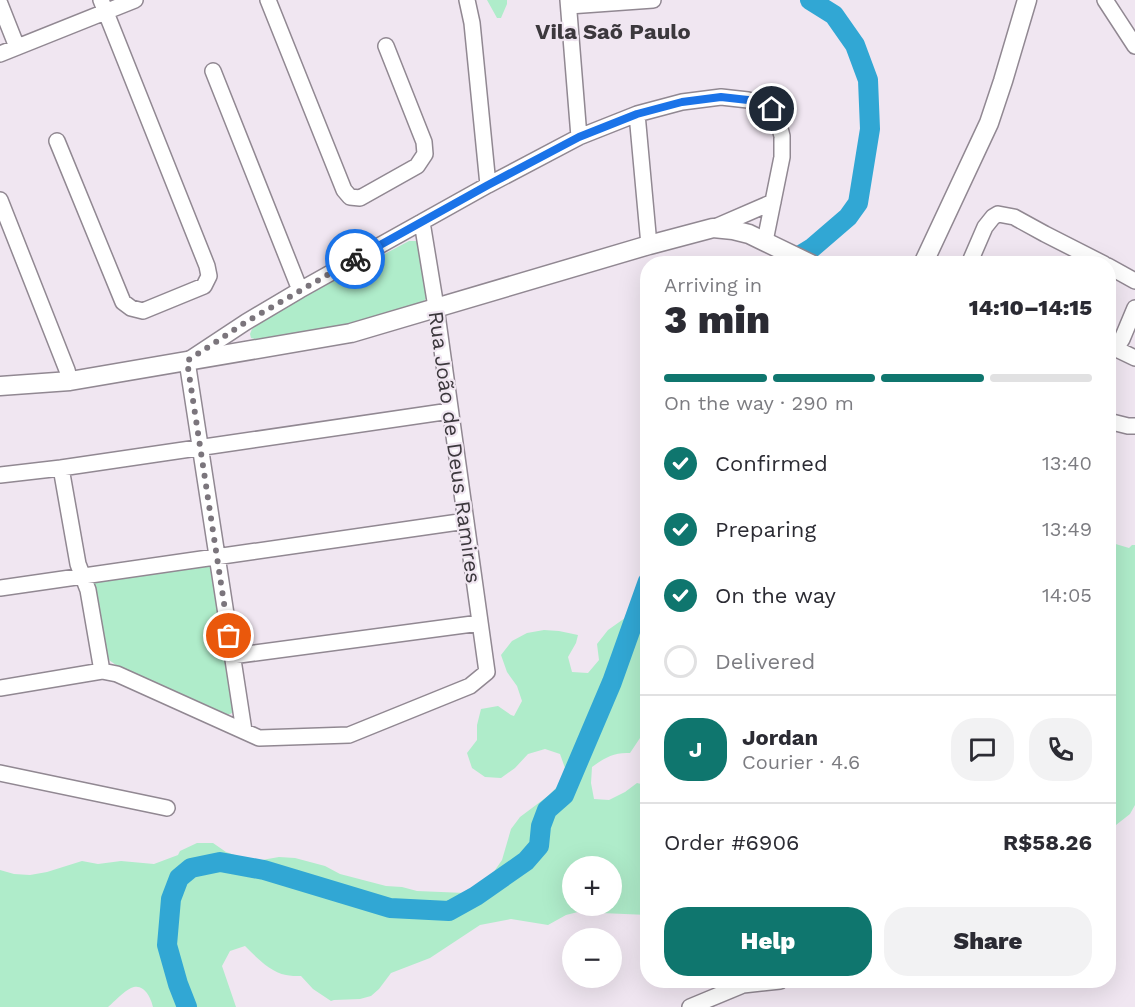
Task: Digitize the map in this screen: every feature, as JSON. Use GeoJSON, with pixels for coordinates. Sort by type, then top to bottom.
{"type":"FeatureCollection","features":[{"type":"Feature","properties":{"kind":"main road"},"geometry":{"type":"LineString","coordinates":[[926,256],[989,123],[1027,0]]}},
{"type":"Feature","properties":{"kind":"main road"},"geometry":{"type":"LineString","coordinates":[[0,386],[70,381],[351,333],[713,228],[741,232],[795,256]]}},
{"type":"Feature","properties":{"kind":"street"},"geometry":{"type":"LineString","coordinates":[[0,54],[103,6],[135,0]]}},
{"type":"Feature","properties":{"kind":"street"},"geometry":{"type":"LineString","coordinates":[[268,0],[344,190],[350,197],[360,198],[417,166],[425,154],[424,142],[386,46]]}},
{"type":"Feature","properties":{"kind":"street"},"geometry":{"type":"LineString","coordinates":[[467,0],[472,23],[488,185]]}},
{"type":"Feature","properties":{"kind":"street"},"geometry":{"type":"LineString","coordinates":[[579,137],[568,3],[653,0]]}},
{"type":"Feature","properties":{"kind":"street"},"geometry":{"type":"LineString","coordinates":[[1105,0],[1135,46]]}},
{"type":"Feature","properties":{"kind":"street"},"geometry":{"type":"LineString","coordinates":[[0,4],[17,47]]}},
{"type":"Feature","properties":{"kind":"street"},"geometry":{"type":"LineString","coordinates":[[57,141],[123,302],[131,308],[143,311],[204,286],[209,276],[207,266],[103,6]]}},
{"type":"Feature","properties":{"kind":"street"},"geometry":{"type":"LineString","coordinates":[[213,71],[300,290]]}},
{"type":"Feature","properties":{"kind":"street"},"geometry":{"type":"LineString","coordinates":[[244,731],[187,361],[300,290],[579,137],[637,114],[682,102],[721,97],[748,100],[772,109],[782,136],[782,157],[773,202],[769,243]]}},
{"type":"Feature","properties":{"kind":"street"},"geometry":{"type":"LineString","coordinates":[[637,114],[649,245]]}},
{"type":"Feature","properties":{"kind":"street"},"geometry":{"type":"LineString","coordinates":[[0,200],[70,381]]}},
{"type":"Feature","properties":{"kind":"street"},"geometry":{"type":"LineString","coordinates":[[713,228],[773,202]]}},
{"type":"Feature","properties":{"kind":"street"},"geometry":{"type":"LineString","coordinates":[[972,256],[985,227],[996,215],[1002,214],[1014,217],[1089,256]]}},
{"type":"Feature","properties":{"kind":"street","name":"Rua João de Deus Ramires"},"geometry":{"type":"LineString","coordinates":[[244,731],[259,738],[349,735],[470,686],[487,672],[422,222]]}},
{"type":"Feature","properties":{"kind":"street"},"geometry":{"type":"LineString","coordinates":[[1116,270],[1135,281]]}},
{"type":"Feature","properties":{"kind":"street"},"geometry":{"type":"LineString","coordinates":[[1116,344],[1122,339],[1135,308]]}},
{"type":"Feature","properties":{"kind":"street"},"geometry":{"type":"LineString","coordinates":[[1116,349],[1135,358]]}},
{"type":"Feature","properties":{"kind":"street"},"geometry":{"type":"LineString","coordinates":[[0,475],[450,411]]}},
{"type":"Feature","properties":{"kind":"street"},"geometry":{"type":"LineString","coordinates":[[1116,423],[1135,426]]}},
{"type":"Feature","properties":{"kind":"street"},"geometry":{"type":"LineString","coordinates":[[61,468],[78,564],[88,590],[102,671]]}},
{"type":"Feature","properties":{"kind":"street"},"geometry":{"type":"LineString","coordinates":[[0,588],[466,521]]}},
{"type":"Feature","properties":{"kind":"street"},"geometry":{"type":"LineString","coordinates":[[232,656],[480,623]]}},
{"type":"Feature","properties":{"kind":"street"},"geometry":{"type":"LineString","coordinates":[[0,688],[102,671],[117,674],[244,731]]}},
{"type":"Feature","properties":{"kind":"street"},"geometry":{"type":"LineString","coordinates":[[0,773],[167,808]]}},
{"type":"Feature","properties":{"kind":"street"},"geometry":{"type":"LineString","coordinates":[[690,1007],[736,988]]}},
{"type":"Feature","properties":{"kind":"green space"},"geometry":{"type":"Polygon","coordinates":[[[487,0],[507,0],[501,18],[497,18],[487,0]]]}},
{"type":"Feature","properties":{"kind":"green space"},"geometry":{"type":"Polygon","coordinates":[[[409,241],[416,241],[421,248],[428,296],[423,302],[337,328],[251,338],[252,329],[274,313],[409,241]]]}},
{"type":"Feature","properties":{"kind":"green space"},"geometry":{"type":"Polygon","coordinates":[[[1116,544],[1129,548],[1135,545],[1135,805],[1130,814],[1116,825],[1116,544]]]}},
{"type":"Feature","properties":{"kind":"green space"},"geometry":{"type":"Polygon","coordinates":[[[208,564],[213,570],[234,706],[232,713],[226,716],[120,668],[109,660],[103,650],[92,583],[97,580],[208,564]]]}},
{"type":"Feature","properties":{"kind":"green space"},"geometry":{"type":"Polygon","coordinates":[[[640,598],[640,738],[630,753],[610,756],[592,767],[591,783],[594,799],[609,800],[637,783],[640,784],[640,915],[622,914],[622,856],[562,856],[562,916],[564,916],[548,925],[511,919],[480,925],[430,958],[391,973],[371,996],[360,999],[331,1001],[313,989],[301,976],[280,973],[269,967],[245,946],[230,951],[222,966],[236,1007],[153,1007],[146,992],[135,987],[125,992],[108,1007],[0,1007],[0,870],[30,875],[82,861],[98,864],[121,861],[154,864],[178,855],[180,851],[197,843],[213,843],[226,852],[246,859],[295,858],[325,866],[340,874],[386,886],[417,891],[465,893],[481,885],[502,860],[511,829],[520,817],[560,784],[565,768],[560,754],[545,749],[528,754],[515,768],[501,778],[485,777],[472,768],[467,753],[477,740],[477,725],[481,709],[498,706],[514,716],[522,701],[501,655],[512,641],[527,633],[544,630],[559,631],[578,635],[568,657],[572,672],[588,673],[599,660],[597,644],[608,630],[625,618],[640,598]]]}},
{"type":"Feature","properties":{"kind":"waterway"},"geometry":{"type":"LineString","coordinates":[[799,256],[812,248],[848,217],[858,203],[870,129],[868,80],[855,45],[834,15],[810,0]]}},
{"type":"Feature","properties":{"kind":"waterway"},"geometry":{"type":"LineString","coordinates":[[187,1007],[167,945],[171,899],[179,878],[191,868],[220,862],[264,870],[390,908],[449,911],[476,896],[526,861],[539,846],[541,826],[547,810],[564,795],[612,682],[640,603]]}},
{"type":"Feature","properties":{"kind":"way so far"},"geometry":{"type":"LineString","coordinates":[[229,636],[187,361],[246,322],[355,259]]}},
{"type":"Feature","properties":{"kind":"district","name":"Vila Saõ Paulo"},"geometry":{"type":"Point","coordinates":[613,31]}},
{"type":"Feature","properties":{"kind":"route"},"geometry":{"type":"LineString","coordinates":[[355,259],[579,137],[637,114],[682,102],[721,97],[748,100],[772,109]]}}]}
